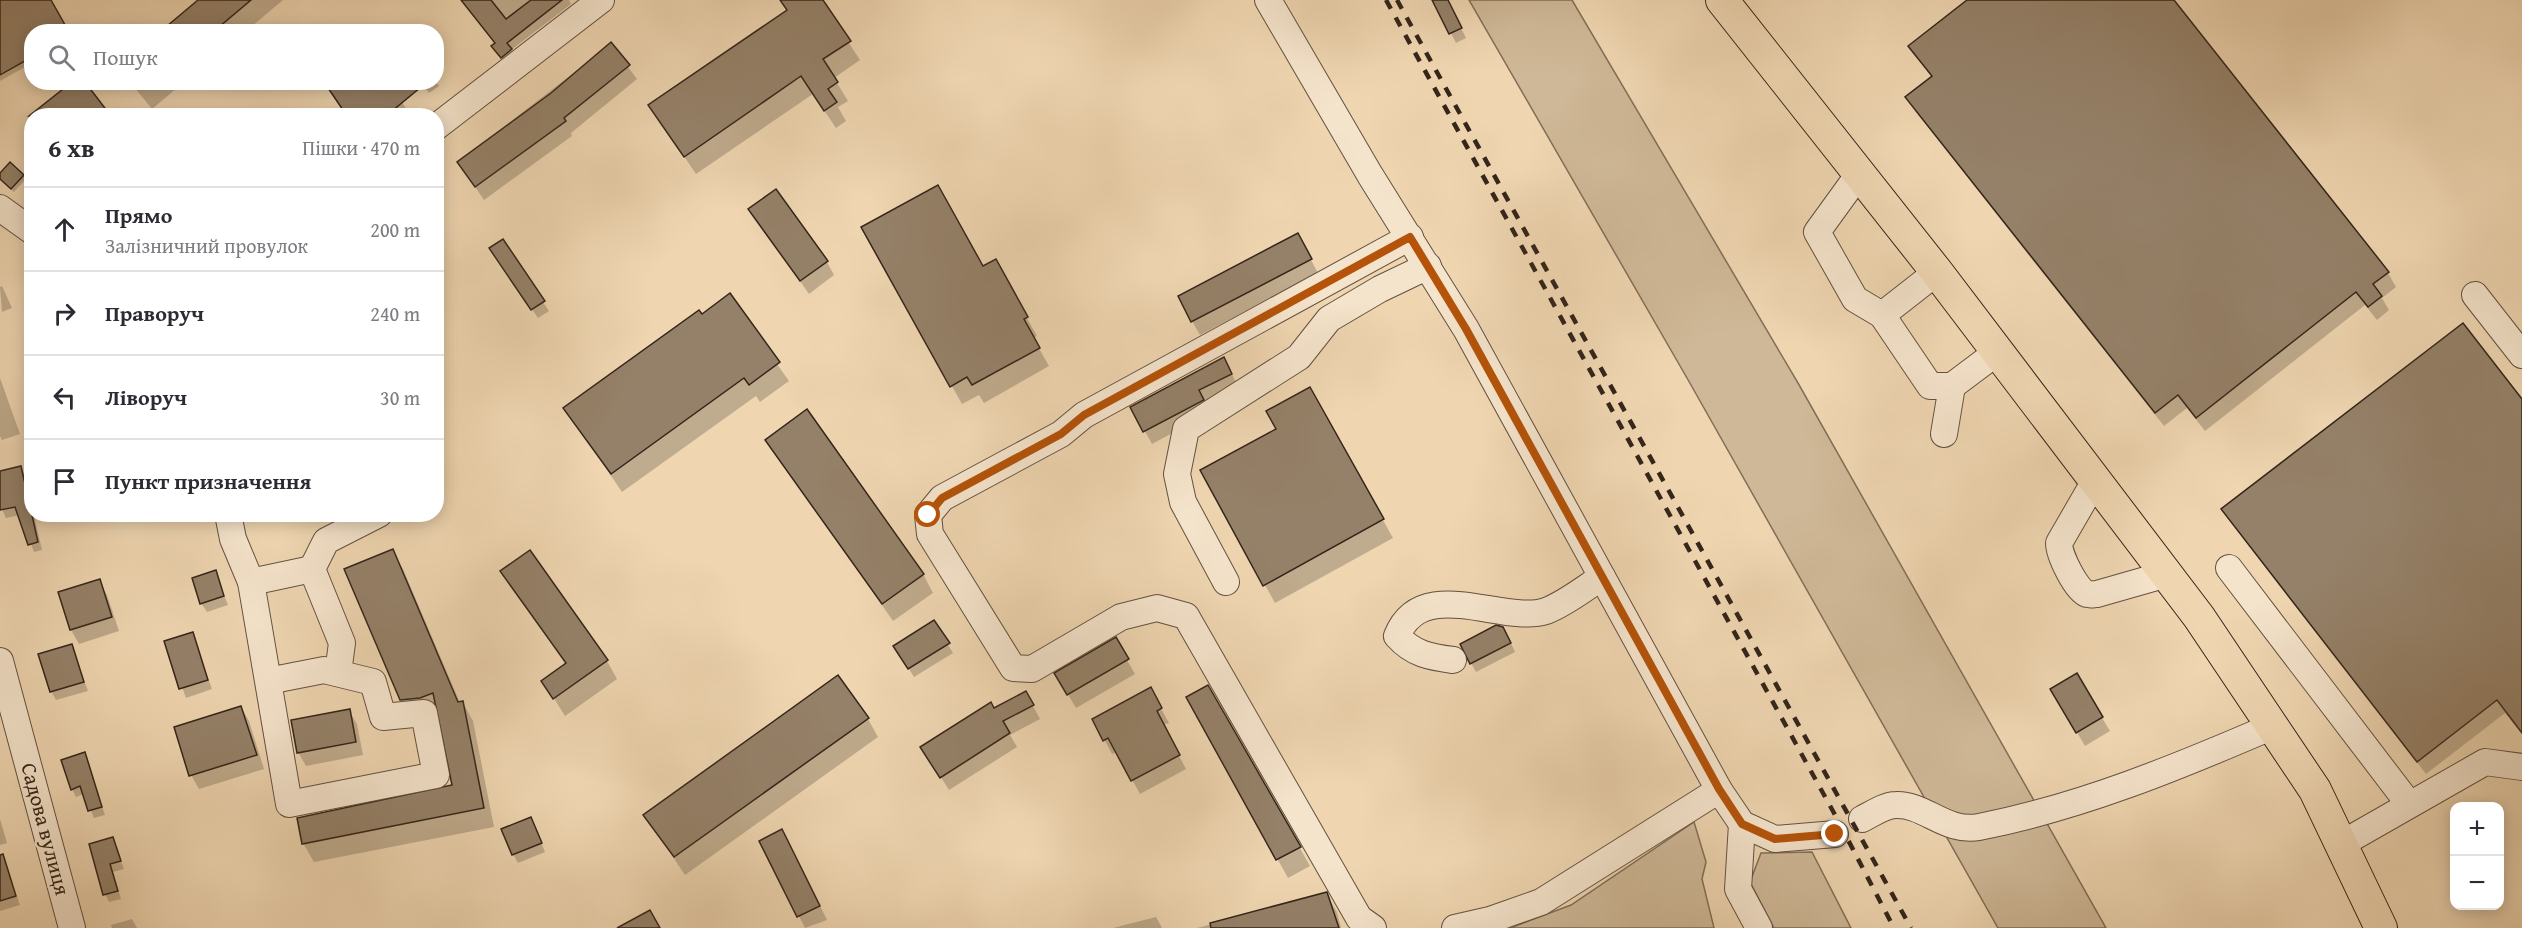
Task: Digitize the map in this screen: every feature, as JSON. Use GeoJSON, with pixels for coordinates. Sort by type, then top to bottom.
{"type":"FeatureCollection","features":[{"type":"Feature","properties":{"kind":"main road"},"geometry":{"type":"LineString","coordinates":[[1722,0],[1937,272],[2167,574],[2315,789],[2343,843],[2381,928]]}},
{"type":"Feature","properties":{"kind":"street"},"geometry":{"type":"LineString","coordinates":[[444,121],[601,0]]}},
{"type":"Feature","properties":{"kind":"street"},"geometry":{"type":"LineString","coordinates":[[1268,0],[1466,329],[1719,789],[1742,824],[1775,839],[1835,834]]}},
{"type":"Feature","properties":{"kind":"street"},"geometry":{"type":"LineString","coordinates":[[1859,174],[1817,232],[1855,299],[1882,315],[1930,386],[1952,386],[1996,352]]}},
{"type":"Feature","properties":{"kind":"street"},"geometry":{"type":"LineString","coordinates":[[0,208],[24,225]]}},
{"type":"Feature","properties":{"kind":"street"},"geometry":{"type":"LineString","coordinates":[[1373,928],[1359,918],[1186,616],[1157,608],[1121,617],[1032,669],[1022,671],[1013,668],[930,534],[928,515],[942,498],[1061,434],[1084,415],[1410,237]]}},
{"type":"Feature","properties":{"kind":"street"},"geometry":{"type":"LineString","coordinates":[[1226,582],[1183,502],[1177,474],[1186,429],[1299,357],[1329,319],[1380,289],[1428,266]]}},
{"type":"Feature","properties":{"kind":"street"},"geometry":{"type":"LineString","coordinates":[[1882,315],[1937,272]]}},
{"type":"Feature","properties":{"kind":"street"},"geometry":{"type":"LineString","coordinates":[[2475,295],[2522,355]]}},
{"type":"Feature","properties":{"kind":"street"},"geometry":{"type":"LineString","coordinates":[[1944,434],[1952,386]]}},
{"type":"Feature","properties":{"kind":"street"},"geometry":{"type":"LineString","coordinates":[[2096,479],[2059,543],[2059,553],[2080,589],[2087,594],[2097,594],[2167,574]]}},
{"type":"Feature","properties":{"kind":"street"},"geometry":{"type":"LineString","coordinates":[[338,674],[342,643],[312,570],[326,541],[363,522]]}},
{"type":"Feature","properties":{"kind":"street"},"geometry":{"type":"LineString","coordinates":[[231,527],[251,582],[289,804],[436,775],[424,713],[383,717],[373,682],[324,670],[268,681]]}},
{"type":"Feature","properties":{"kind":"street"},"geometry":{"type":"LineString","coordinates":[[2229,568],[2409,804]]}},
{"type":"Feature","properties":{"kind":"street"},"geometry":{"type":"LineString","coordinates":[[251,582],[312,570]]}},
{"type":"Feature","properties":{"kind":"street"},"geometry":{"type":"LineString","coordinates":[[1453,660],[1430,657],[1409,649],[1397,636],[1403,622],[1426,608],[1462,604],[1513,611],[1545,611],[1602,577]]}},
{"type":"Feature","properties":{"kind":"street","name":"Садова вулиця"},"geometry":{"type":"LineString","coordinates":[[0,661],[72,928]]}},
{"type":"Feature","properties":{"kind":"street"},"geometry":{"type":"LineString","coordinates":[[1862,819],[1895,805],[1906,806],[1946,825],[1976,827],[2060,807],[2158,774],[2273,726]]}},
{"type":"Feature","properties":{"kind":"street"},"geometry":{"type":"LineString","coordinates":[[2343,843],[2485,762],[2522,767]]}},
{"type":"Feature","properties":{"kind":"street"},"geometry":{"type":"LineString","coordinates":[[1455,928],[1490,920],[1540,903],[1719,789]]}},
{"type":"Feature","properties":{"kind":"street"},"geometry":{"type":"LineString","coordinates":[[1742,824],[1738,889],[1759,928]]}},
{"type":"Feature","properties":{"kind":"shaded area"},"geometry":{"type":"Polygon","coordinates":[[[1469,0],[1572,0],[1798,383],[2106,928],[1998,928],[1687,378],[1469,0]]]}},
{"type":"Feature","properties":{"kind":"shaded area"},"geometry":{"type":"Polygon","coordinates":[[[1694,822],[1706,862],[1702,879],[1714,928],[1510,928],[1571,905],[1694,822]]]}},
{"type":"Feature","properties":{"kind":"shaded area"},"geometry":{"type":"Polygon","coordinates":[[[1812,852],[1851,928],[1774,928],[1750,882],[1761,853],[1812,852]]]}},
{"type":"Feature","properties":{"kind":"building"},"geometry":{"type":"Polygon","coordinates":[[[0,0],[51,0],[64,24],[24,24],[24,62],[0,75],[0,0]]]}},
{"type":"Feature","properties":{"kind":"building"},"geometry":{"type":"Polygon","coordinates":[[[198,0],[251,0],[222,24],[170,24],[198,0]]]}},
{"type":"Feature","properties":{"kind":"building"},"geometry":{"type":"Polygon","coordinates":[[[461,0],[491,0],[506,19],[531,0],[562,0],[507,43],[512,49],[501,58],[491,46],[495,43],[461,0]]]}},
{"type":"Feature","properties":{"kind":"building"},"geometry":{"type":"Polygon","coordinates":[[[780,0],[823,0],[851,41],[823,59],[838,82],[828,89],[837,102],[824,111],[801,76],[684,157],[648,105],[787,10],[780,0]]]}},
{"type":"Feature","properties":{"kind":"building"},"geometry":{"type":"Polygon","coordinates":[[[1432,0],[1448,0],[1462,28],[1449,34],[1432,0]]]}},
{"type":"Feature","properties":{"kind":"building"},"geometry":{"type":"Polygon","coordinates":[[[1967,0],[2174,0],[2389,272],[2373,284],[2382,296],[2368,307],[2356,292],[2196,418],[2178,395],[2155,413],[1905,97],[1932,76],[1908,46],[1967,0]]]}},
{"type":"Feature","properties":{"kind":"building"},"geometry":{"type":"Polygon","coordinates":[[[611,42],[630,65],[564,118],[566,121],[475,187],[457,162],[551,93],[611,42]]]}},
{"type":"Feature","properties":{"kind":"building"},"geometry":{"type":"Polygon","coordinates":[[[62,90],[91,90],[105,108],[39,108],[62,90]]]}},
{"type":"Feature","properties":{"kind":"building"},"geometry":{"type":"Polygon","coordinates":[[[329,90],[417,90],[396,108],[342,108],[329,90]]]}},
{"type":"Feature","properties":{"kind":"building"},"geometry":{"type":"Polygon","coordinates":[[[10,162],[24,175],[11,189],[0,179],[0,173],[10,162]]]}},
{"type":"Feature","properties":{"kind":"building"},"geometry":{"type":"Polygon","coordinates":[[[938,185],[983,266],[996,259],[1028,317],[1024,319],[1040,348],[972,385],[967,377],[950,387],[861,227],[938,185]]]}},
{"type":"Feature","properties":{"kind":"building"},"geometry":{"type":"Polygon","coordinates":[[[776,189],[828,261],[800,281],[748,209],[776,189]]]}},
{"type":"Feature","properties":{"kind":"building"},"geometry":{"type":"Polygon","coordinates":[[[1298,233],[1312,259],[1191,322],[1178,296],[1298,233]]]}},
{"type":"Feature","properties":{"kind":"building"},"geometry":{"type":"Polygon","coordinates":[[[503,239],[545,301],[531,310],[489,248],[503,239]]]}},
{"type":"Feature","properties":{"kind":"building"},"geometry":{"type":"Polygon","coordinates":[[[730,293],[780,362],[749,385],[744,378],[611,474],[563,408],[699,310],[702,314],[730,293]]]}},
{"type":"Feature","properties":{"kind":"building"},"geometry":{"type":"Polygon","coordinates":[[[2463,323],[2522,399],[2522,733],[2497,700],[2417,762],[2221,509],[2463,323]]]}},
{"type":"Feature","properties":{"kind":"building"},"geometry":{"type":"Polygon","coordinates":[[[1224,357],[1232,374],[1199,390],[1204,400],[1143,432],[1130,407],[1224,357]]]}},
{"type":"Feature","properties":{"kind":"building"},"geometry":{"type":"Polygon","coordinates":[[[1310,387],[1384,519],[1263,586],[1200,470],[1276,429],[1266,411],[1310,387]]]}},
{"type":"Feature","properties":{"kind":"building"},"geometry":{"type":"Polygon","coordinates":[[[807,409],[924,574],[882,604],[765,440],[807,409]]]}},
{"type":"Feature","properties":{"kind":"building"},"geometry":{"type":"Polygon","coordinates":[[[21,466],[24,479],[24,522],[34,522],[38,542],[28,545],[15,507],[0,510],[0,471],[21,466]]]}},
{"type":"Feature","properties":{"kind":"building"},"geometry":{"type":"Polygon","coordinates":[[[393,549],[458,702],[463,701],[484,808],[302,844],[297,818],[452,785],[433,693],[420,698],[400,700],[344,569],[393,549]]]}},
{"type":"Feature","properties":{"kind":"building"},"geometry":{"type":"Polygon","coordinates":[[[530,550],[608,660],[553,699],[541,681],[566,663],[500,571],[530,550]]]}},
{"type":"Feature","properties":{"kind":"building"},"geometry":{"type":"Polygon","coordinates":[[[216,570],[224,596],[200,604],[192,578],[216,570]]]}},
{"type":"Feature","properties":{"kind":"building"},"geometry":{"type":"Polygon","coordinates":[[[100,579],[112,617],[70,630],[58,592],[100,579]]]}},
{"type":"Feature","properties":{"kind":"building"},"geometry":{"type":"Polygon","coordinates":[[[934,620],[950,643],[908,669],[893,646],[934,620]]]}},
{"type":"Feature","properties":{"kind":"building"},"geometry":{"type":"Polygon","coordinates":[[[1496,625],[1503,627],[1511,643],[1470,664],[1460,644],[1496,625]]]}},
{"type":"Feature","properties":{"kind":"building"},"geometry":{"type":"Polygon","coordinates":[[[193,632],[208,680],[179,689],[164,641],[193,632]]]}},
{"type":"Feature","properties":{"kind":"building"},"geometry":{"type":"Polygon","coordinates":[[[1116,637],[1129,659],[1067,695],[1054,673],[1116,637]]]}},
{"type":"Feature","properties":{"kind":"building"},"geometry":{"type":"Polygon","coordinates":[[[72,644],[84,682],[50,692],[38,654],[72,644]]]}},
{"type":"Feature","properties":{"kind":"building"},"geometry":{"type":"Polygon","coordinates":[[[2077,673],[2103,717],[2076,733],[2050,689],[2077,673]]]}},
{"type":"Feature","properties":{"kind":"building"},"geometry":{"type":"Polygon","coordinates":[[[838,675],[869,718],[674,857],[643,815],[838,675]]]}},
{"type":"Feature","properties":{"kind":"building"},"geometry":{"type":"Polygon","coordinates":[[[1208,685],[1301,847],[1276,860],[1186,697],[1208,685]]]}},
{"type":"Feature","properties":{"kind":"building"},"geometry":{"type":"Polygon","coordinates":[[[1151,687],[1162,708],[1157,711],[1180,755],[1131,781],[1108,738],[1103,741],[1092,719],[1151,687]]]}},
{"type":"Feature","properties":{"kind":"building"},"geometry":{"type":"Polygon","coordinates":[[[1026,691],[1034,705],[1003,721],[1010,733],[940,778],[920,747],[991,702],[994,708],[1026,691]]]}},
{"type":"Feature","properties":{"kind":"building"},"geometry":{"type":"Polygon","coordinates":[[[241,706],[257,755],[189,776],[174,727],[241,706]]]}},
{"type":"Feature","properties":{"kind":"building"},"geometry":{"type":"Polygon","coordinates":[[[350,709],[356,742],[297,753],[291,720],[350,709]]]}},
{"type":"Feature","properties":{"kind":"building"},"geometry":{"type":"Polygon","coordinates":[[[85,752],[102,807],[88,811],[80,786],[71,790],[61,760],[85,752]]]}},
{"type":"Feature","properties":{"kind":"building"},"geometry":{"type":"Polygon","coordinates":[[[531,817],[542,843],[512,855],[501,829],[531,817]]]}},
{"type":"Feature","properties":{"kind":"building"},"geometry":{"type":"Polygon","coordinates":[[[782,829],[820,906],[797,917],[759,841],[782,829]]]}},
{"type":"Feature","properties":{"kind":"building"},"geometry":{"type":"Polygon","coordinates":[[[113,837],[121,861],[110,864],[118,891],[103,895],[89,844],[113,837]]]}},
{"type":"Feature","properties":{"kind":"building"},"geometry":{"type":"Polygon","coordinates":[[[3,854],[16,896],[0,901],[0,855],[3,854]]]}},
{"type":"Feature","properties":{"kind":"building"},"geometry":{"type":"Polygon","coordinates":[[[1327,892],[1339,928],[1211,928],[1210,923],[1327,892]]]}},
{"type":"Feature","properties":{"kind":"building"},"geometry":{"type":"Polygon","coordinates":[[[650,910],[660,928],[617,928],[650,910]]]}},
{"type":"Feature","properties":{"kind":"railway"},"geometry":{"type":"LineString","coordinates":[[1386,0],[1834,813],[1894,928]]}},
{"type":"Feature","properties":{"kind":"railway"},"geometry":{"type":"LineString","coordinates":[[1397,0],[1911,928]]}},
{"type":"Feature","properties":{"kind":"route"},"geometry":{"type":"LineString","coordinates":[[928,515],[942,498],[1061,434],[1084,415],[1410,237],[1466,329],[1719,789],[1742,824],[1775,839],[1835,834]]}}]}
